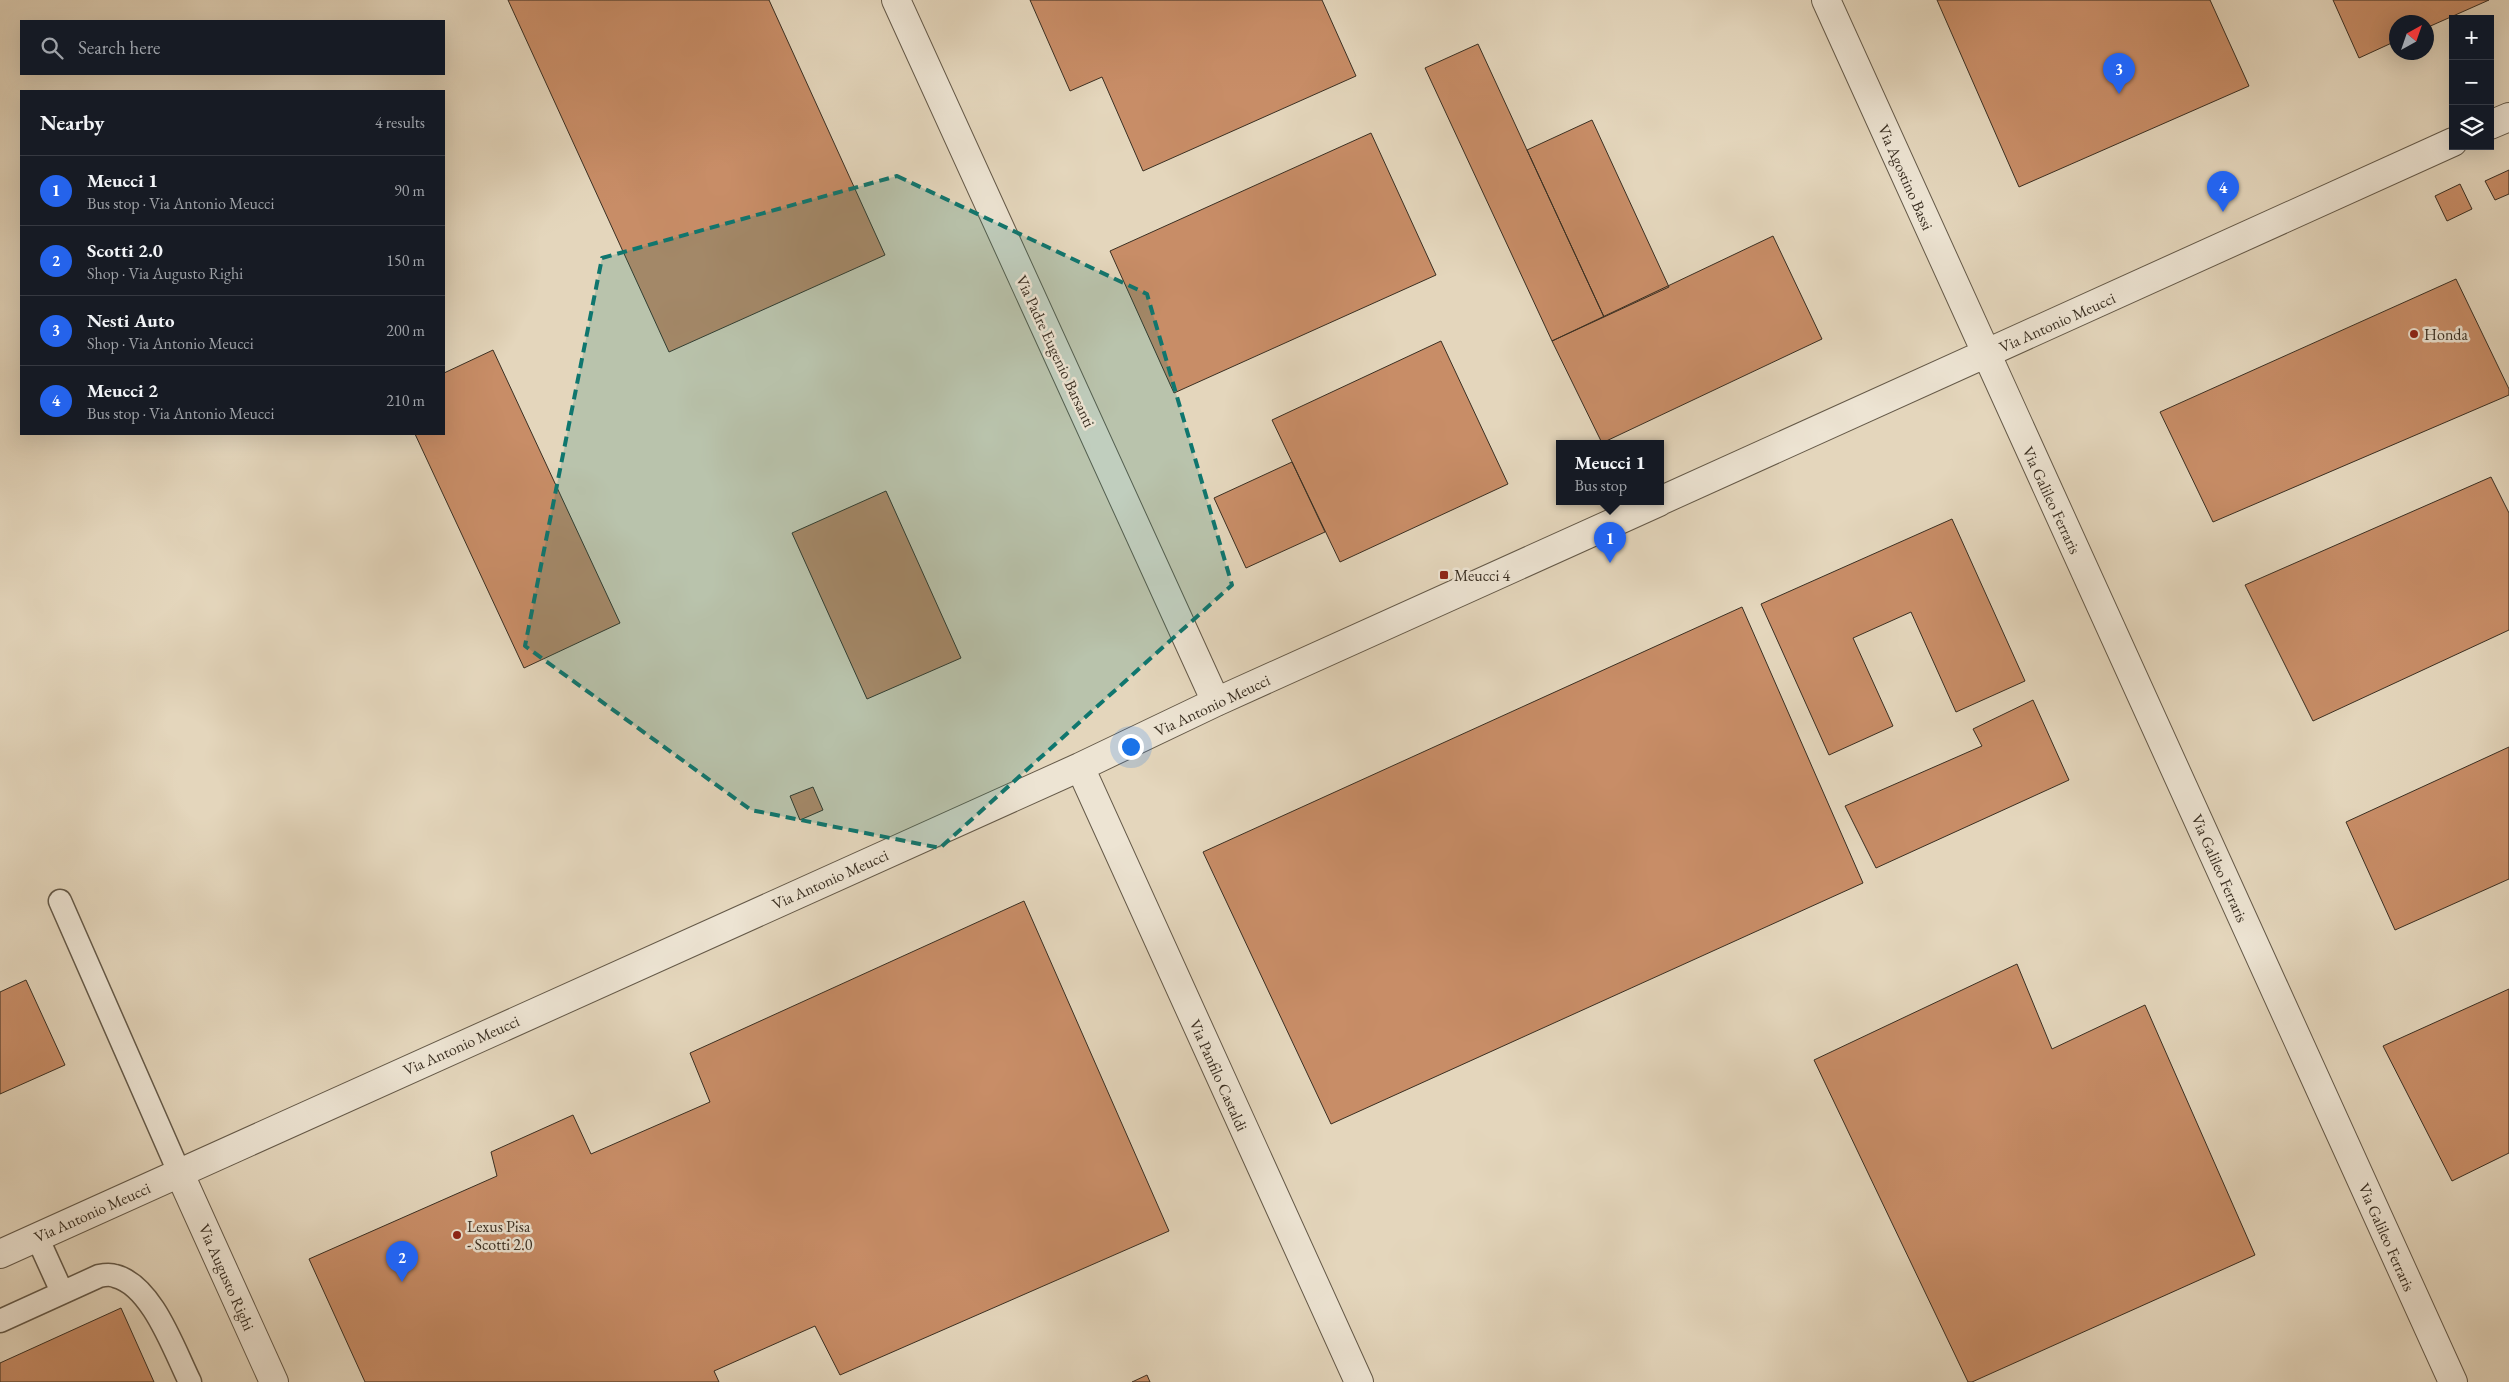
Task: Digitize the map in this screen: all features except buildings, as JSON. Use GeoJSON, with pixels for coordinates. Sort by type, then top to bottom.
{"type":"FeatureCollection","features":[{"type":"Feature","properties":{"kind":"street","name":"Via Padre Eugenio Barsanti"},"geometry":{"type":"LineString","coordinates":[[896,0],[1216,702]]}},
{"type":"Feature","properties":{"kind":"street","name":"Via Agostino Bassi"},"geometry":{"type":"LineString","coordinates":[[1826,0],[1986,354]]}},
{"type":"Feature","properties":{"kind":"street"},"geometry":{"type":"LineString","coordinates":[[2494,123],[2509,117]]}},
{"type":"Feature","properties":{"kind":"street","name":"Via Antonio Meucci"},"geometry":{"type":"LineString","coordinates":[[1664,500],[2449,144]]}},
{"type":"Feature","properties":{"kind":"street","name":"Via Galileo Ferraris"},"geometry":{"type":"LineString","coordinates":[[1986,354],[2453,1382]]}},
{"type":"Feature","properties":{"kind":"street","name":"Via Antonio Meucci"},"geometry":{"type":"LineString","coordinates":[[0,1254],[1080,767],[1216,702],[1653,505]]}},
{"type":"Feature","properties":{"kind":"street","name":"Via Panfilo Castaldi"},"geometry":{"type":"LineString","coordinates":[[1080,767],[1359,1382]]}},
{"type":"Feature","properties":{"kind":"street","name":"Via Augusto Righi"},"geometry":{"type":"LineString","coordinates":[[179,1172],[274,1382]]}},
{"type":"Feature","properties":{"kind":"lane"},"geometry":{"type":"LineString","coordinates":[[60,901],[179,1172]]}},
{"type":"Feature","properties":{"kind":"lane"},"geometry":{"type":"LineString","coordinates":[[37,1237],[62,1292]]}},
{"type":"Feature","properties":{"kind":"lane"},"geometry":{"type":"LineString","coordinates":[[0,1321],[99,1276],[114,1275],[129,1282],[150,1305],[190,1382]]}},
{"type":"Feature","properties":{"kind":"highlighted area"},"geometry":{"type":"Polygon","coordinates":[[[897,176],[1147,294],[1232,585],[940,848],[751,810],[525,646],[602,258],[897,176]]]}},
{"type":"Feature","properties":{"kind":"place","name":"Nesti Auto"},"geometry":{"type":"Point","coordinates":[2119,94]}},
{"type":"Feature","properties":{"kind":"place","name":"Meucci 2"},"geometry":{"type":"Point","coordinates":[2223,212]}},
{"type":"Feature","properties":{"kind":"place","name":"Honda"},"geometry":{"type":"Point","coordinates":[2414,334]}},
{"type":"Feature","properties":{"kind":"place","name":"Meucci 1"},"geometry":{"type":"Point","coordinates":[1610,563]}},
{"type":"Feature","properties":{"kind":"place","name":"Meucci 4"},"geometry":{"type":"Point","coordinates":[1444,575]}},
{"type":"Feature","properties":{"kind":"place","name":"Lexus Pisa - Scotti 2.0"},"geometry":{"type":"Point","coordinates":[457,1235]}},
{"type":"Feature","properties":{"kind":"place","name":"Scotti 2.0"},"geometry":{"type":"Point","coordinates":[402,1282]}}]}
